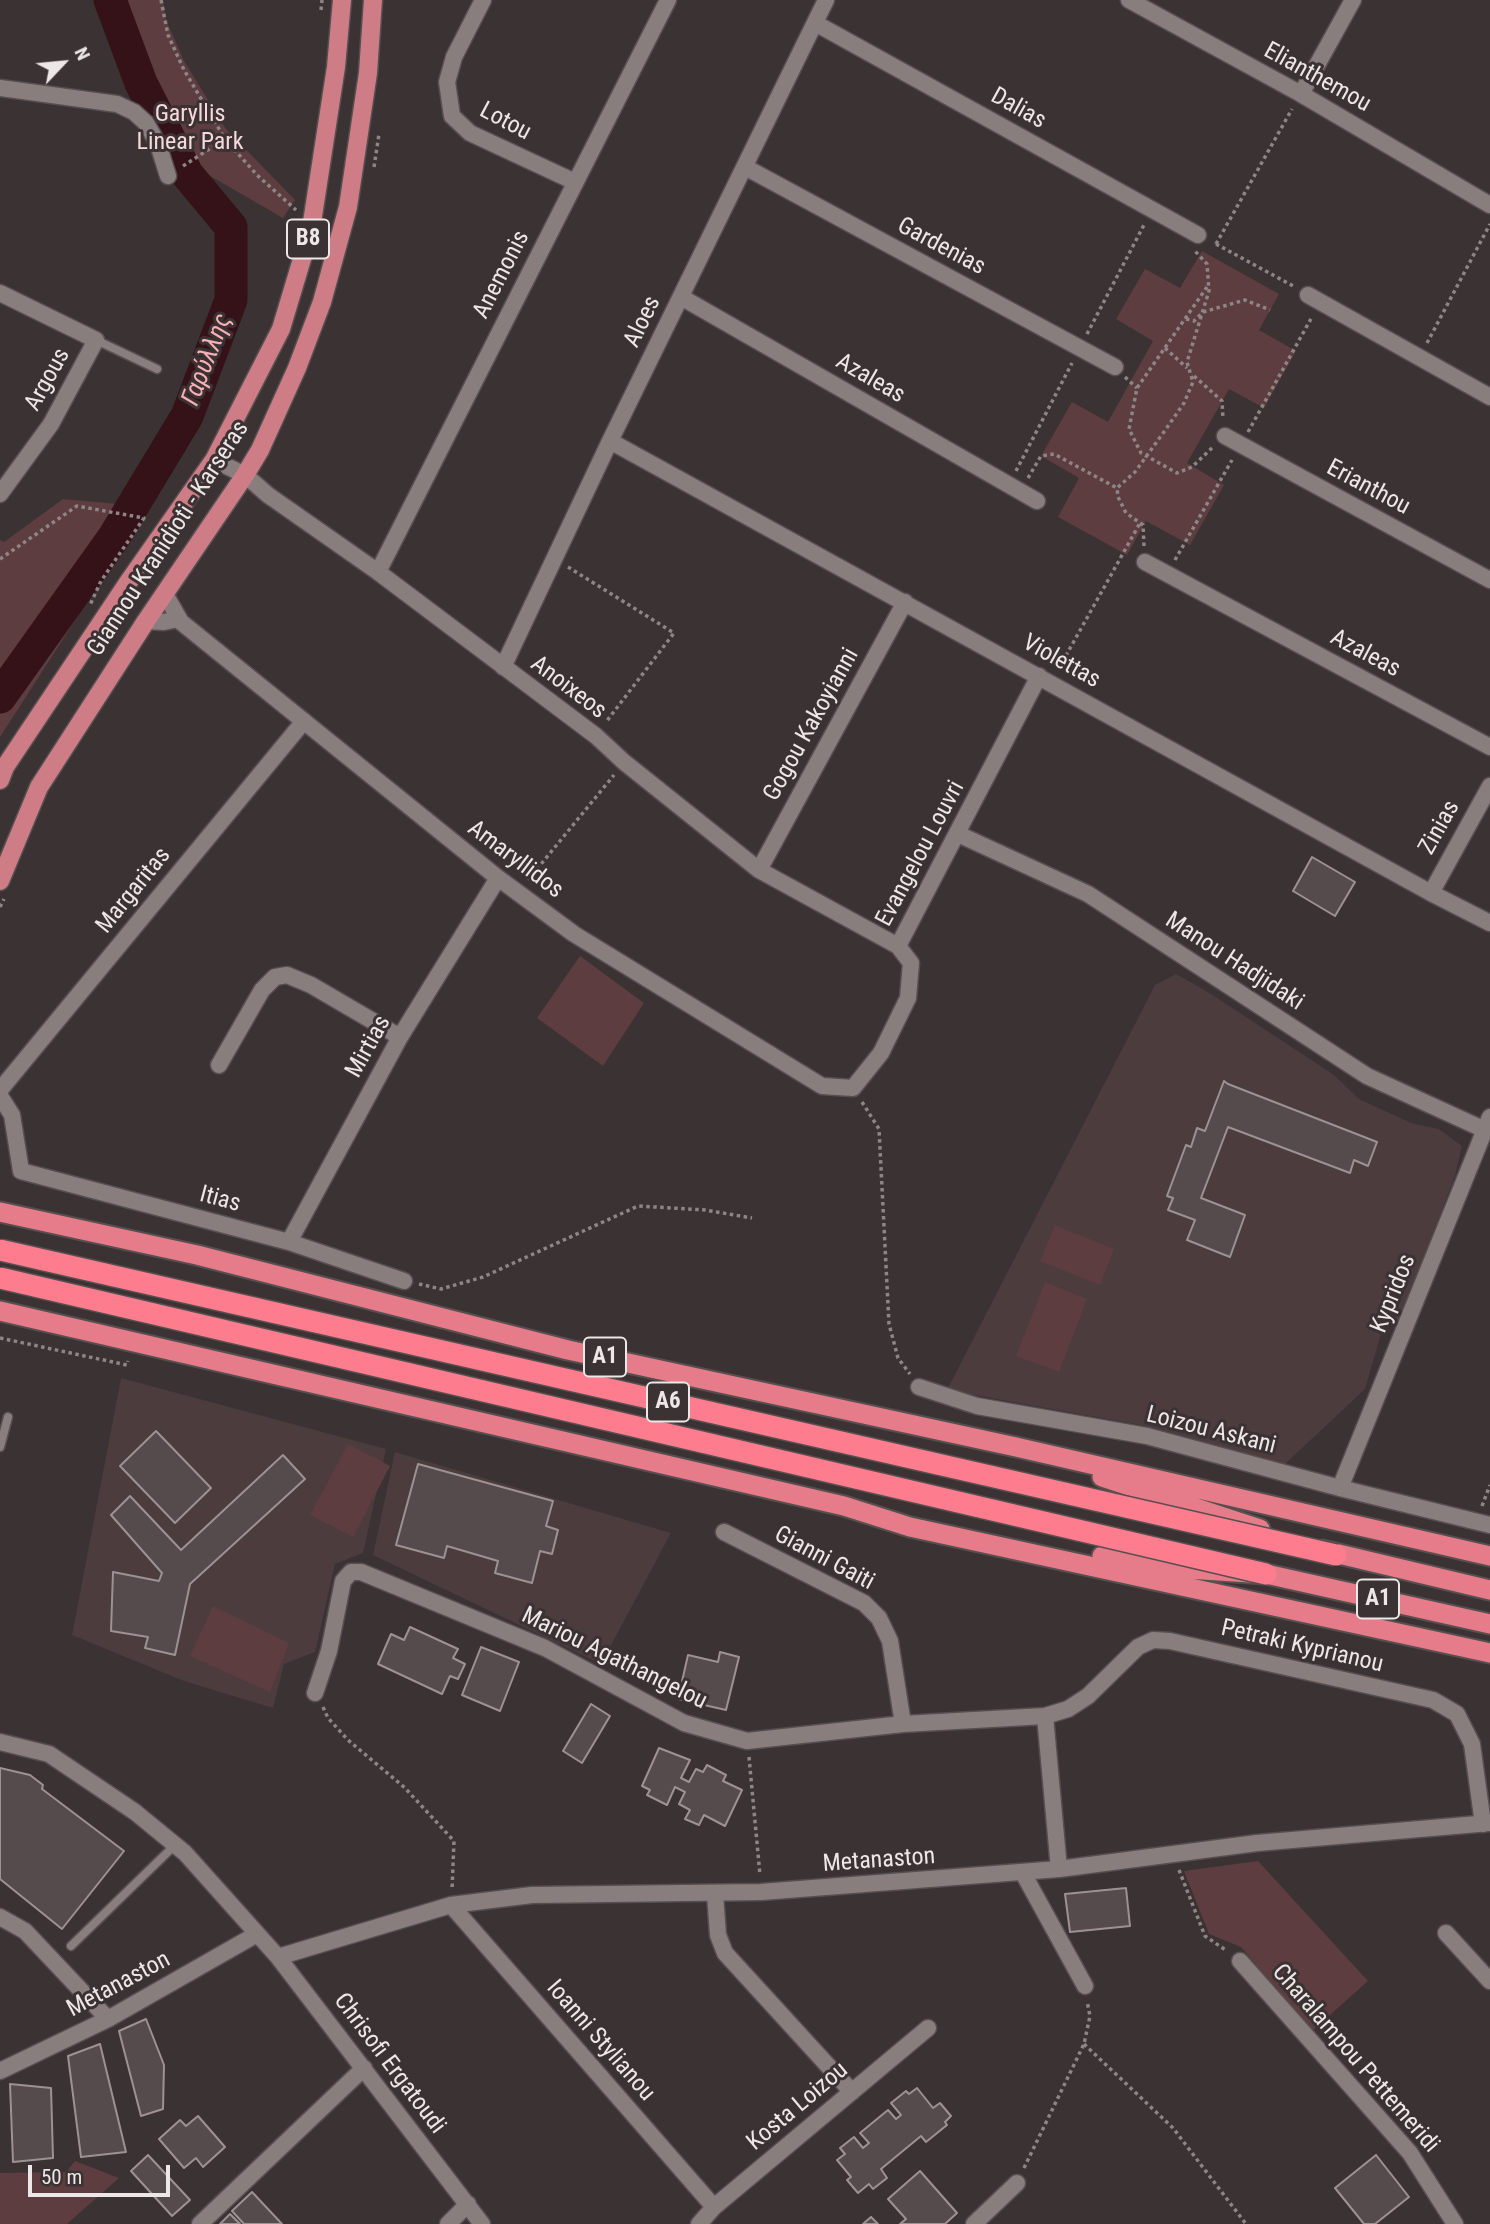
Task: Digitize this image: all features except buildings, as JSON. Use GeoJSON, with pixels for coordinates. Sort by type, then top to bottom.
{"type":"FeatureCollection","features":[{"type":"Feature","properties":{"kind":"highway","name":"A1"},"geometry":{"type":"LineString","coordinates":[[0,1212],[197,1255],[568,1350],[1016,1447]]}},
{"type":"Feature","properties":{"kind":"highway","name":"A6"},"geometry":{"type":"LineString","coordinates":[[0,1250],[1336,1555]]}},
{"type":"Feature","properties":{"kind":"highway","name":"A6"},"geometry":{"type":"LineString","coordinates":[[0,1278],[1266,1574]]}},
{"type":"Feature","properties":{"kind":"highway"},"geometry":{"type":"LineString","coordinates":[[0,1311],[844,1506],[911,1527],[1490,1653]]}},
{"type":"Feature","properties":{"kind":"highway"},"geometry":{"type":"LineString","coordinates":[[1016,1447],[1336,1555]]}},
{"type":"Feature","properties":{"kind":"highway"},"geometry":{"type":"LineString","coordinates":[[1016,1447],[1490,1556]]}},
{"type":"Feature","properties":{"kind":"highway"},"geometry":{"type":"LineString","coordinates":[[911,1527],[1187,1569],[1266,1574]]}},
{"type":"Feature","properties":{"kind":"highway","name":"A1"},"geometry":{"type":"LineString","coordinates":[[1336,1555],[1490,1590]]}},
{"type":"Feature","properties":{"kind":"highway","name":"A1"},"geometry":{"type":"LineString","coordinates":[[1266,1574],[1490,1624]]}},
{"type":"Feature","properties":{"kind":"main road","name":"Giannou Kranidioti - Karseras"},"geometry":{"type":"LineString","coordinates":[[0,780],[5,767],[120,595],[214,460],[281,329],[311,229],[336,67],[342,0]]}},
{"type":"Feature","properties":{"kind":"main road","name":"Giannou Kranidioti - Karseras"},"geometry":{"type":"LineString","coordinates":[[0,881],[39,787],[146,621],[245,475],[260,450],[297,368],[322,302],[348,207],[368,73],[373,0]]}},
{"type":"Feature","properties":{"kind":"street","name":"Lotou"},"geometry":{"type":"LineString","coordinates":[[483,0],[454,57],[447,82],[452,116],[470,134],[575,182]]}},
{"type":"Feature","properties":{"kind":"street","name":"Anemonis"},"geometry":{"type":"LineString","coordinates":[[378,572],[668,0]]}},
{"type":"Feature","properties":{"kind":"street","name":"Aloes"},"geometry":{"type":"LineString","coordinates":[[503,667],[610,440],[826,0]]}},
{"type":"Feature","properties":{"kind":"street","name":"Elianthemou"},"geometry":{"type":"LineString","coordinates":[[1129,0],[1301,94],[1485,202]]}},
{"type":"Feature","properties":{"kind":"street"},"geometry":{"type":"LineString","coordinates":[[1301,94],[1353,0]]}},
{"type":"Feature","properties":{"kind":"street","name":"Dalias"},"geometry":{"type":"LineString","coordinates":[[815,23],[1198,235]]}},
{"type":"Feature","properties":{"kind":"street"},"geometry":{"type":"LineString","coordinates":[[0,88],[117,104],[134,112],[146,123],[158,144],[168,176]]}},
{"type":"Feature","properties":{"kind":"street","name":"Gardenias"},"geometry":{"type":"LineString","coordinates":[[744,167],[1115,367]]}},
{"type":"Feature","properties":{"kind":"street","name":"Argous"},"geometry":{"type":"LineString","coordinates":[[0,293],[96,340],[51,424],[0,494]]}},
{"type":"Feature","properties":{"kind":"street"},"geometry":{"type":"LineString","coordinates":[[1308,295],[1490,397]]}},
{"type":"Feature","properties":{"kind":"street","name":"Azaleas"},"geometry":{"type":"LineString","coordinates":[[681,297],[1037,501]]}},
{"type":"Feature","properties":{"kind":"street","name":"Erianthou"},"geometry":{"type":"LineString","coordinates":[[1225,436],[1490,580]]}},
{"type":"Feature","properties":{"kind":"street","name":"Violettas"},"geometry":{"type":"LineString","coordinates":[[610,440],[1490,923]]}},
{"type":"Feature","properties":{"kind":"street","name":"Anoixeos"},"geometry":{"type":"LineString","coordinates":[[214,460],[245,475],[268,495],[378,572],[596,736],[624,762],[759,870],[898,946]]}},
{"type":"Feature","properties":{"kind":"street","name":"Azaleas"},"geometry":{"type":"LineString","coordinates":[[1145,562],[1490,747]]}},
{"type":"Feature","properties":{"kind":"street","name":"Amaryllidos"},"geometry":{"type":"LineString","coordinates":[[165,594],[178,619],[498,878],[574,934],[822,1086],[853,1088]]}},
{"type":"Feature","properties":{"kind":"street","name":"Gogou Kakoyianni"},"geometry":{"type":"LineString","coordinates":[[759,870],[905,602]]}},
{"type":"Feature","properties":{"kind":"street"},"geometry":{"type":"LineString","coordinates":[[146,621],[164,622],[178,619]]}},
{"type":"Feature","properties":{"kind":"street","name":"Evangelou Louvri"},"geometry":{"type":"LineString","coordinates":[[853,1088],[881,1053],[908,998],[911,963],[898,946],[1045,679]]}},
{"type":"Feature","properties":{"kind":"street","name":"Margaritas"},"geometry":{"type":"LineString","coordinates":[[0,1090],[304,721]]}},
{"type":"Feature","properties":{"kind":"street","name":"Zinias"},"geometry":{"type":"LineString","coordinates":[[1431,893],[1490,786]]}},
{"type":"Feature","properties":{"kind":"street","name":"Manou Hadjidaki"},"geometry":{"type":"LineString","coordinates":[[958,834],[1088,894],[1367,1076],[1487,1123]]}},
{"type":"Feature","properties":{"kind":"street","name":"Mirtias"},"geometry":{"type":"LineString","coordinates":[[289,1242],[400,1037],[498,878]]}},
{"type":"Feature","properties":{"kind":"street"},"geometry":{"type":"LineString","coordinates":[[219,1065],[262,990],[275,977],[287,975],[311,985],[400,1037]]}},
{"type":"Feature","properties":{"kind":"street","name":"Itias"},"geometry":{"type":"LineString","coordinates":[[0,1096],[12,1115],[21,1171],[289,1242],[404,1281]]}},
{"type":"Feature","properties":{"kind":"street","name":"Kypridos"},"geometry":{"type":"LineString","coordinates":[[1339,1488],[1487,1123]]}},
{"type":"Feature","properties":{"kind":"street","name":"Loizou Askani"},"geometry":{"type":"LineString","coordinates":[[919,1387],[977,1406],[1147,1436],[1339,1488],[1483,1523]]}},
{"type":"Feature","properties":{"kind":"street","name":"Gianni Gaiti"},"geometry":{"type":"LineString","coordinates":[[724,1532],[864,1603],[879,1618],[890,1641],[903,1724]]}},
{"type":"Feature","properties":{"kind":"street","name":"Mariou Agathangelou"},"geometry":{"type":"LineString","coordinates":[[315,1693],[330,1651],[343,1581],[351,1573],[361,1572],[545,1647],[684,1723],[747,1741],[903,1724],[1045,1716]]}},
{"type":"Feature","properties":{"kind":"street","name":"Petraki Kyprianou"},"geometry":{"type":"LineString","coordinates":[[1045,1716],[1068,1709],[1088,1696],[1139,1647],[1153,1640],[1170,1640],[1433,1700],[1457,1714],[1472,1744],[1487,1824]]}},
{"type":"Feature","properties":{"kind":"street"},"geometry":{"type":"LineString","coordinates":[[1045,1716],[1059,1869]]}},
{"type":"Feature","properties":{"kind":"street","name":"Chrisofi Ergatoudi"},"geometry":{"type":"LineString","coordinates":[[0,1742],[49,1754],[135,1812],[186,1853],[278,1957],[482,2224]]}},
{"type":"Feature","properties":{"kind":"street","name":"Metanaston"},"geometry":{"type":"LineString","coordinates":[[278,1957],[451,1905],[532,1895],[761,1892],[1023,1873],[1257,1843],[1487,1824]]}},
{"type":"Feature","properties":{"kind":"street"},"geometry":{"type":"LineString","coordinates":[[1023,1873],[1085,1986]]}},
{"type":"Feature","properties":{"kind":"street"},"geometry":{"type":"LineString","coordinates":[[715,1894],[718,1935],[725,1953],[852,2092]]}},
{"type":"Feature","properties":{"kind":"street","name":"Ioanni Stylianou"},"geometry":{"type":"LineString","coordinates":[[451,1905],[714,2207]]}},
{"type":"Feature","properties":{"kind":"street"},"geometry":{"type":"LineString","coordinates":[[0,1917],[25,1931],[108,2019]]}},
{"type":"Feature","properties":{"kind":"street"},"geometry":{"type":"LineString","coordinates":[[1446,1933],[1490,1981]]}},
{"type":"Feature","properties":{"kind":"street","name":"Metanaston"},"geometry":{"type":"LineString","coordinates":[[0,2071],[108,2019],[257,1934]]}},
{"type":"Feature","properties":{"kind":"street","name":"Charalampou Pettemeridi"},"geometry":{"type":"LineString","coordinates":[[1240,1961],[1410,2153],[1455,2224]]}},
{"type":"Feature","properties":{"kind":"street","name":"Kosta Loizou"},"geometry":{"type":"LineString","coordinates":[[699,2224],[714,2207],[928,2028]]}},
{"type":"Feature","properties":{"kind":"street"},"geometry":{"type":"LineString","coordinates":[[200,2224],[364,2068]]}},
{"type":"Feature","properties":{"kind":"street"},"geometry":{"type":"LineString","coordinates":[[976,2223],[1017,2183]]}},
{"type":"Feature","properties":{"kind":"street"},"geometry":{"type":"LineString","coordinates":[[448,2224],[468,2204]]}},
{"type":"Feature","properties":{"kind":"lane"},"geometry":{"type":"LineString","coordinates":[[96,340],[157,369]]}},
{"type":"Feature","properties":{"kind":"lane"},"geometry":{"type":"LineString","coordinates":[[0,1447],[8,1417]]}},
{"type":"Feature","properties":{"kind":"lane"},"geometry":{"type":"LineString","coordinates":[[71,1945],[175,1845]]}},
{"type":"Feature","properties":{"kind":"path"},"geometry":{"type":"LineString","coordinates":[[160,0],[168,35],[206,109],[225,139],[257,175],[296,210]]}},
{"type":"Feature","properties":{"kind":"path"},"geometry":{"type":"LineString","coordinates":[[1301,94],[1216,244],[1308,295]]}},
{"type":"Feature","properties":{"kind":"path"},"geometry":{"type":"LineString","coordinates":[[168,176],[225,139]]}},
{"type":"Feature","properties":{"kind":"path"},"geometry":{"type":"LineString","coordinates":[[1420,358],[1490,224]]}},
{"type":"Feature","properties":{"kind":"path"},"geometry":{"type":"LineString","coordinates":[[1188,369],[1209,286],[1207,264],[1194,252],[1203,238],[1198,235]]}},
{"type":"Feature","properties":{"kind":"path"},"geometry":{"type":"LineString","coordinates":[[1165,348],[1222,401],[1225,436],[1192,467],[1177,473],[1141,453],[1129,429],[1131,412],[1136,388],[1209,286]]}},
{"type":"Feature","properties":{"kind":"path"},"geometry":{"type":"LineString","coordinates":[[1186,318],[1194,321],[1203,312],[1245,300],[1270,310]]}},
{"type":"Feature","properties":{"kind":"path"},"geometry":{"type":"LineString","coordinates":[[1117,488],[1135,472],[1184,403],[1193,382],[1193,375]]}},
{"type":"Feature","properties":{"kind":"path"},"geometry":{"type":"LineString","coordinates":[[1020,492],[1041,456],[1054,454],[1117,488],[1121,506],[1143,526],[1145,562]]}},
{"type":"Feature","properties":{"kind":"path"},"geometry":{"type":"LineString","coordinates":[[0,559],[77,506],[144,519]]}},
{"type":"Feature","properties":{"kind":"path"},"geometry":{"type":"LineString","coordinates":[[1045,679],[1140,523]]}},
{"type":"Feature","properties":{"kind":"path"},"geometry":{"type":"LineString","coordinates":[[554,559],[674,633],[596,736]]}},
{"type":"Feature","properties":{"kind":"path"},"geometry":{"type":"LineString","coordinates":[[517,893],[624,762]]}},
{"type":"Feature","properties":{"kind":"path"},"geometry":{"type":"LineString","coordinates":[[853,1088],[879,1129],[889,1324],[898,1358],[919,1387]]}},
{"type":"Feature","properties":{"kind":"path"},"geometry":{"type":"LineString","coordinates":[[404,1281],[441,1289],[483,1277],[638,1206],[705,1210],[752,1218]]}},
{"type":"Feature","properties":{"kind":"path"},"geometry":{"type":"LineString","coordinates":[[0,1338],[127,1365],[129,1356]]}},
{"type":"Feature","properties":{"kind":"path"},"geometry":{"type":"LineString","coordinates":[[1483,1523],[1490,1485]]}},
{"type":"Feature","properties":{"kind":"path"},"geometry":{"type":"LineString","coordinates":[[315,1693],[328,1718],[348,1740],[405,1788],[454,1841],[451,1905]]}},
{"type":"Feature","properties":{"kind":"path"},"geometry":{"type":"LineString","coordinates":[[747,1741],[761,1892]]}},
{"type":"Feature","properties":{"kind":"path"},"geometry":{"type":"LineString","coordinates":[[1173,1855],[1205,1936],[1240,1961]]}},
{"type":"Feature","properties":{"kind":"path"},"geometry":{"type":"LineString","coordinates":[[1017,2183],[1084,2044],[1090,2016],[1085,1986]]}},
{"type":"Feature","properties":{"kind":"path"},"geometry":{"type":"LineString","coordinates":[[1084,2044],[1173,2128],[1246,2224]]}},
{"type":"Feature","properties":{"kind":"shaded area"},"geometry":{"type":"Polygon","coordinates":[[[1176,974],[1334,1075],[1359,1099],[1411,1123],[1439,1129],[1462,1146],[1455,1176],[1400,1318],[1383,1327],[1365,1389],[1285,1464],[1152,1427],[947,1390],[1155,985],[1176,974]]]}},
{"type":"Feature","properties":{"kind":"shaded area"},"geometry":{"type":"Polygon","coordinates":[[[121,1378],[386,1449],[363,1553],[335,1564],[315,1652],[284,1664],[273,1708],[184,1681],[72,1635],[121,1378]]]}},
{"type":"Feature","properties":{"kind":"shaded area"},"geometry":{"type":"Polygon","coordinates":[[[395,1452],[671,1533],[601,1664],[373,1555],[395,1452]]]}},
{"type":"Feature","properties":{"kind":"green space","name":"Garyllis Linear Park"},"geometry":{"type":"Polygon","coordinates":[[[100,0],[163,0],[166,20],[184,61],[226,129],[295,200],[283,218],[167,151],[123,66],[100,0]]]}},
{"type":"Feature","properties":{"kind":"green space"},"geometry":{"type":"Polygon","coordinates":[[[1202,251],[1279,294],[1259,330],[1296,351],[1264,408],[1229,389],[1187,463],[1224,485],[1190,545],[1146,521],[1127,555],[1058,517],[1079,478],[1041,456],[1072,402],[1108,422],[1153,341],[1116,319],[1145,269],[1180,288],[1202,251]]]}},
{"type":"Feature","properties":{"kind":"green space"},"geometry":{"type":"Polygon","coordinates":[[[63,499],[140,506],[76,619],[0,737],[0,540],[4,542],[63,499]]]}},
{"type":"Feature","properties":{"kind":"green space"},"geometry":{"type":"Polygon","coordinates":[[[580,956],[644,1003],[603,1066],[537,1018],[580,956]]]}},
{"type":"Feature","properties":{"kind":"green space"},"geometry":{"type":"Polygon","coordinates":[[[1055,1225],[1114,1249],[1100,1285],[1040,1261],[1055,1225]]]}},
{"type":"Feature","properties":{"kind":"green space"},"geometry":{"type":"Polygon","coordinates":[[[1045,1282],[1087,1299],[1059,1372],[1016,1356],[1045,1282]]]}},
{"type":"Feature","properties":{"kind":"green space"},"geometry":{"type":"Polygon","coordinates":[[[348,1444],[390,1466],[353,1537],[310,1515],[348,1444]]]}},
{"type":"Feature","properties":{"kind":"green space"},"geometry":{"type":"Polygon","coordinates":[[[213,1606],[289,1643],[270,1692],[190,1656],[213,1606]]]}},
{"type":"Feature","properties":{"kind":"green space"},"geometry":{"type":"Polygon","coordinates":[[[1258,1861],[1368,1981],[1312,2031],[1241,1947],[1209,1934],[1184,1871],[1258,1861]]]}},
{"type":"Feature","properties":{"kind":"green space"},"geometry":{"type":"Polygon","coordinates":[[[75,2161],[119,2178],[67,2224],[0,2224],[0,2173],[66,2172],[75,2161]]]}},
{"type":"Feature","properties":{"kind":"waterway","name":"Γαρύλλης"},"geometry":{"type":"LineString","coordinates":[[0,697],[114,537],[187,416],[231,300],[231,227],[187,174],[141,83],[110,0]]}}]}
